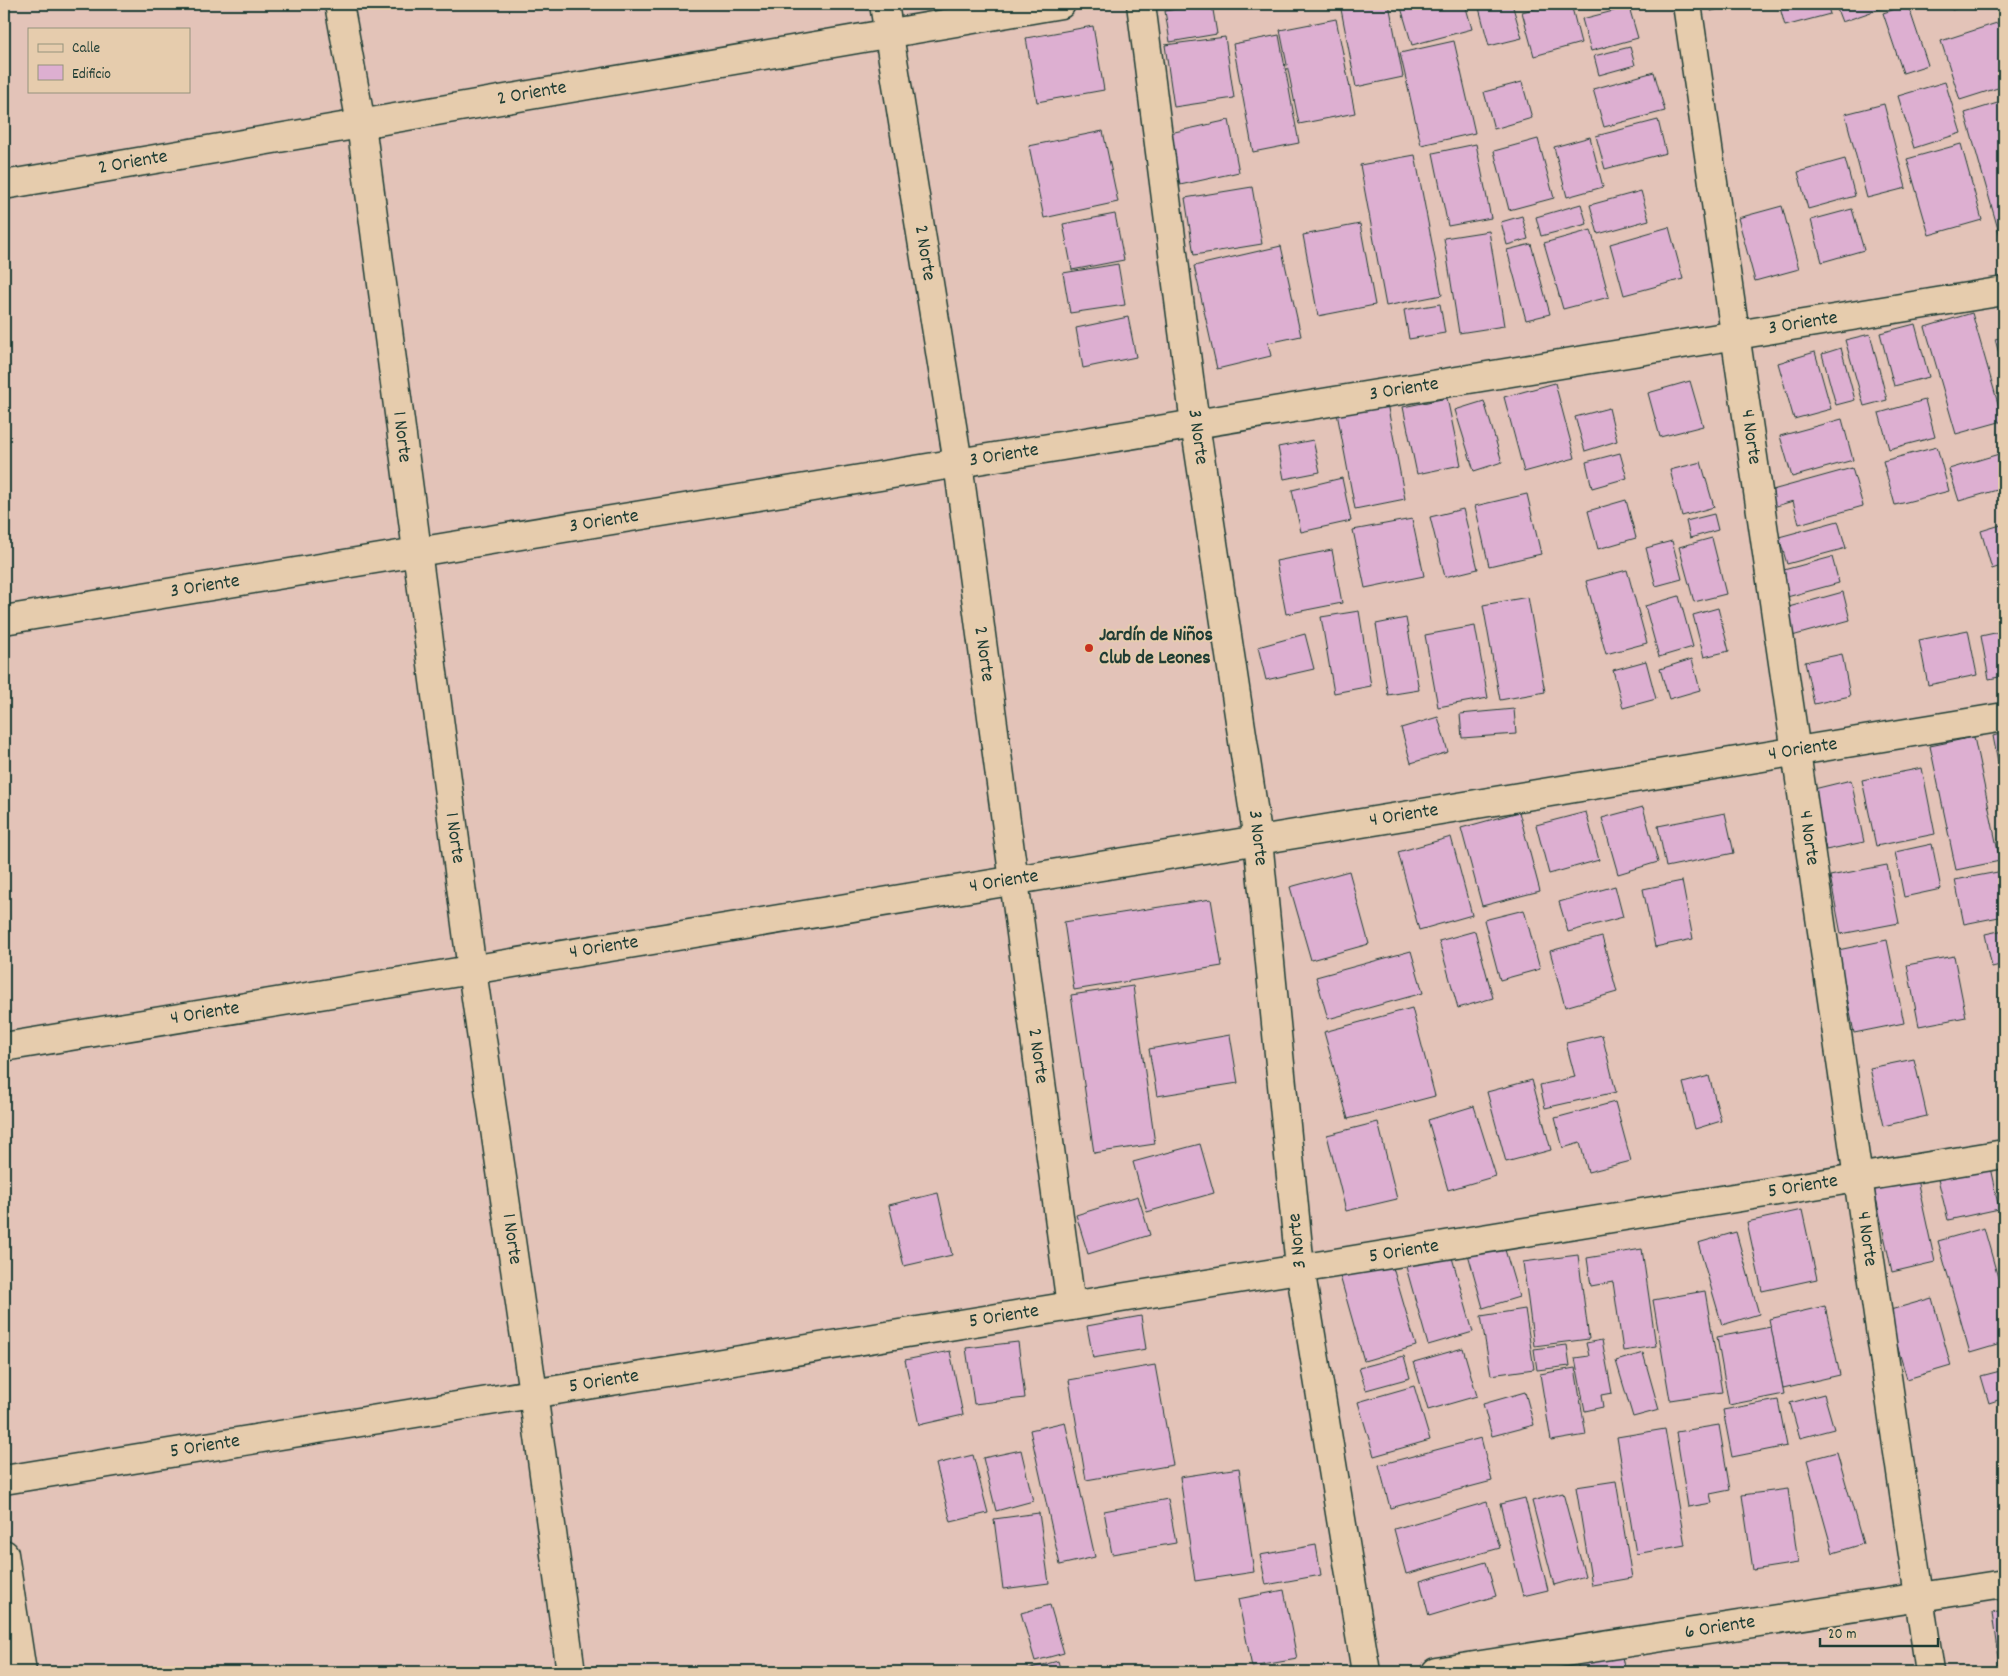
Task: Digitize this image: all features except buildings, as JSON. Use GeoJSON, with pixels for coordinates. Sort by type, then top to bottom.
{"type":"FeatureCollection","features":[{"type":"Feature","properties":{"kind":"street","name":"1 Norte"},"geometry":{"type":"LineString","coordinates":[[339,4],[361,124],[472,970],[571,1672]]}},
{"type":"Feature","properties":{"kind":"street","name":"2 Norte"},"geometry":{"type":"LineString","coordinates":[[884,4],[958,463],[1071,1306]]}},
{"type":"Feature","properties":{"kind":"street","name":"2 Oriente"},"geometry":{"type":"LineString","coordinates":[[4,185],[1061,4]]}},
{"type":"Feature","properties":{"kind":"street","name":"3 Norte"},"geometry":{"type":"LineString","coordinates":[[1141,4],[1195,424],[1258,840],[1300,1268],[1366,1672]]}},
{"type":"Feature","properties":{"kind":"street","name":"4 Norte"},"geometry":{"type":"LineString","coordinates":[[1687,4],[1930,1672]]}},
{"type":"Feature","properties":{"kind":"street","name":"3 Oriente"},"geometry":{"type":"LineString","coordinates":[[4,620],[2004,290]]}},
{"type":"Feature","properties":{"kind":"street","name":"4 Oriente"},"geometry":{"type":"LineString","coordinates":[[4,1047],[2004,717]]}},
{"type":"Feature","properties":{"kind":"street","name":"5 Oriente"},"geometry":{"type":"LineString","coordinates":[[4,1480],[2004,1154]]}},
{"type":"Feature","properties":{"kind":"street"},"geometry":{"type":"LineString","coordinates":[[4,1554],[22,1672]]}},
{"type":"Feature","properties":{"kind":"street","name":"6 Oriente"},"geometry":{"type":"LineString","coordinates":[[1436,1672],[2004,1584]]}},
{"type":"Feature","properties":{"kind":"place","name":"Jardín de Niños Club de Leones"},"geometry":{"type":"Point","coordinates":[1089,648]}}]}
